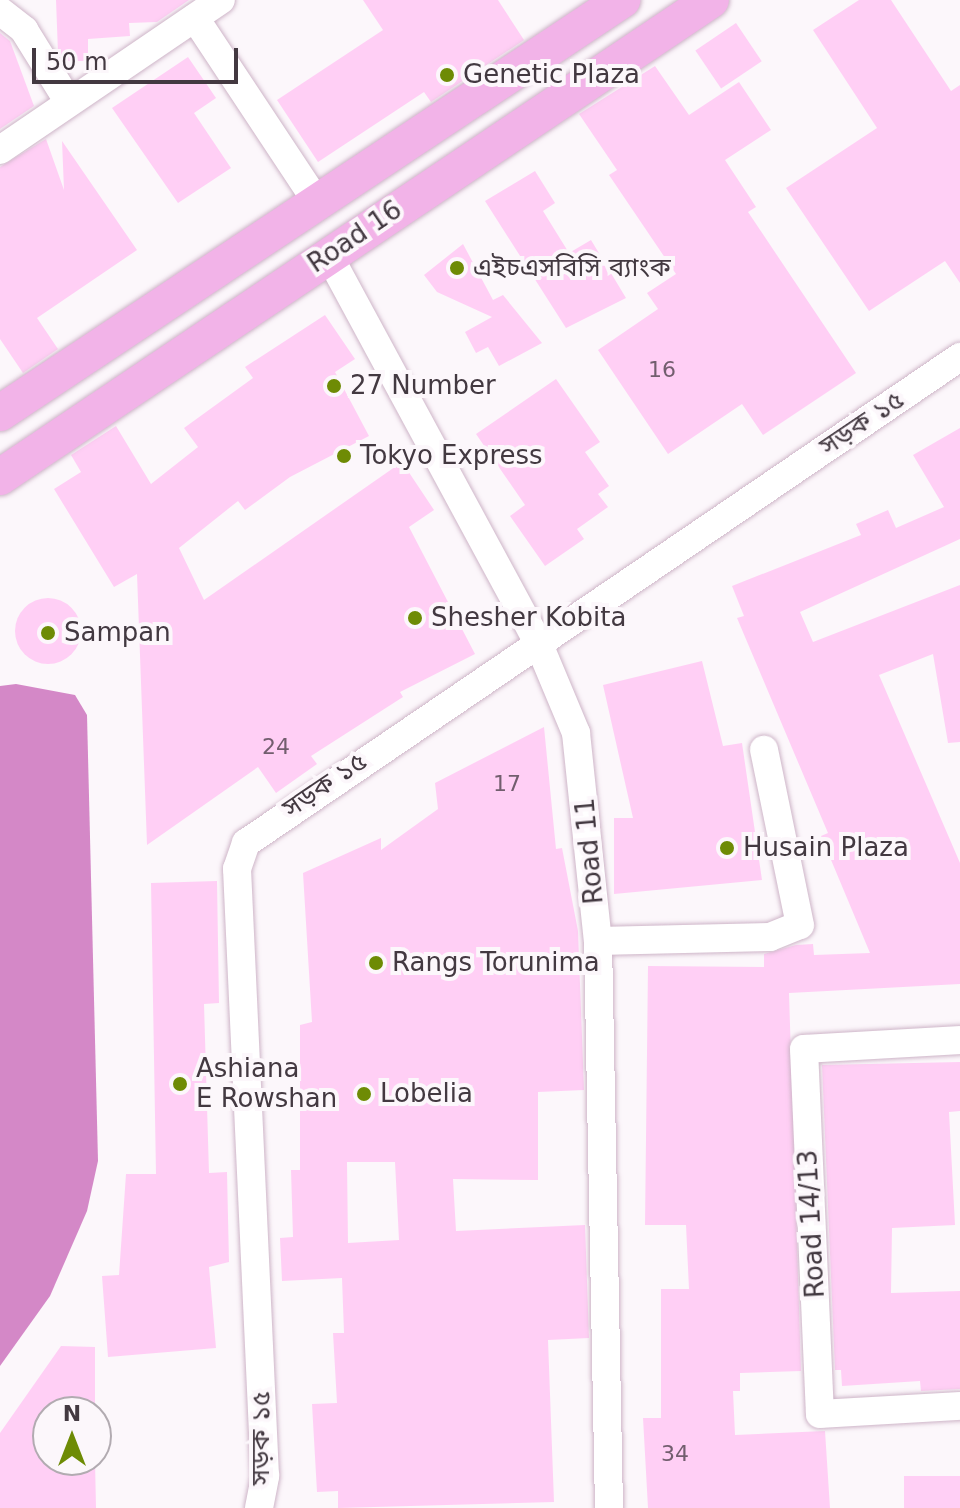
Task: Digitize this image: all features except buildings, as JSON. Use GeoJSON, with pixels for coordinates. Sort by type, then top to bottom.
{"type":"FeatureCollection","features":[{"type":"Feature","properties":{"kind":"main road","name":"Road 16"},"geometry":{"type":"LineString","coordinates":[[0,413],[622,0]]}},
{"type":"Feature","properties":{"kind":"main road","name":"Road 16"},"geometry":{"type":"LineString","coordinates":[[0,477],[328,254],[711,0]]}},
{"type":"Feature","properties":{"kind":"street"},"geometry":{"type":"LineString","coordinates":[[0,150],[221,0]]}},
{"type":"Feature","properties":{"kind":"street"},"geometry":{"type":"LineString","coordinates":[[0,11],[24,30],[68,101]]}},
{"type":"Feature","properties":{"kind":"street"},"geometry":{"type":"LineString","coordinates":[[195,18],[317,202]]}},
{"type":"Feature","properties":{"kind":"street","name":"Road 11"},"geometry":{"type":"LineString","coordinates":[[328,254],[538,642],[576,733],[598,941],[609,1508]]}},
{"type":"Feature","properties":{"kind":"street","name":"সড়ক ১৫"},"geometry":{"type":"LineString","coordinates":[[259,1508],[265,1476],[239,854],[258,831],[960,357]]}},
{"type":"Feature","properties":{"kind":"street"},"geometry":{"type":"LineString","coordinates":[[598,941],[770,937],[800,925],[764,750]]}},
{"type":"Feature","properties":{"kind":"street","name":"Road 14/13"},"geometry":{"type":"LineString","coordinates":[[960,1040],[804,1049],[820,1414],[960,1406]]}},
{"type":"Feature","properties":{"kind":"shaded area"},"geometry":{"type":"Polygon","coordinates":[[[16,684],[75,695],[87,715],[98,1161],[87,1211],[50,1296],[0,1366],[0,686],[16,684]]]}},
{"type":"Feature","properties":{"kind":"place","name":"Genetic Plaza"},"geometry":{"type":"Point","coordinates":[447,75]}},
{"type":"Feature","properties":{"kind":"place","name":"এইচএসবিসি ব্যাংক"},"geometry":{"type":"Point","coordinates":[457,268]}},
{"type":"Feature","properties":{"kind":"place","name":"27 Number"},"geometry":{"type":"Point","coordinates":[334,386]}},
{"type":"Feature","properties":{"kind":"place","name":"Tokyo Express"},"geometry":{"type":"Point","coordinates":[344,456]}},
{"type":"Feature","properties":{"kind":"place","name":"Shesher Kobita"},"geometry":{"type":"Point","coordinates":[415,618]}},
{"type":"Feature","properties":{"kind":"place","name":"Sampan"},"geometry":{"type":"Point","coordinates":[48,633]}},
{"type":"Feature","properties":{"kind":"place","name":"Husain Plaza"},"geometry":{"type":"Point","coordinates":[727,848]}},
{"type":"Feature","properties":{"kind":"place","name":"Rangs Torunima"},"geometry":{"type":"Point","coordinates":[376,963]}},
{"type":"Feature","properties":{"kind":"place","name":"Ashiana E Rowshan"},"geometry":{"type":"Point","coordinates":[180,1084]}},
{"type":"Feature","properties":{"kind":"place","name":"Lobelia"},"geometry":{"type":"Point","coordinates":[364,1094]}}]}
